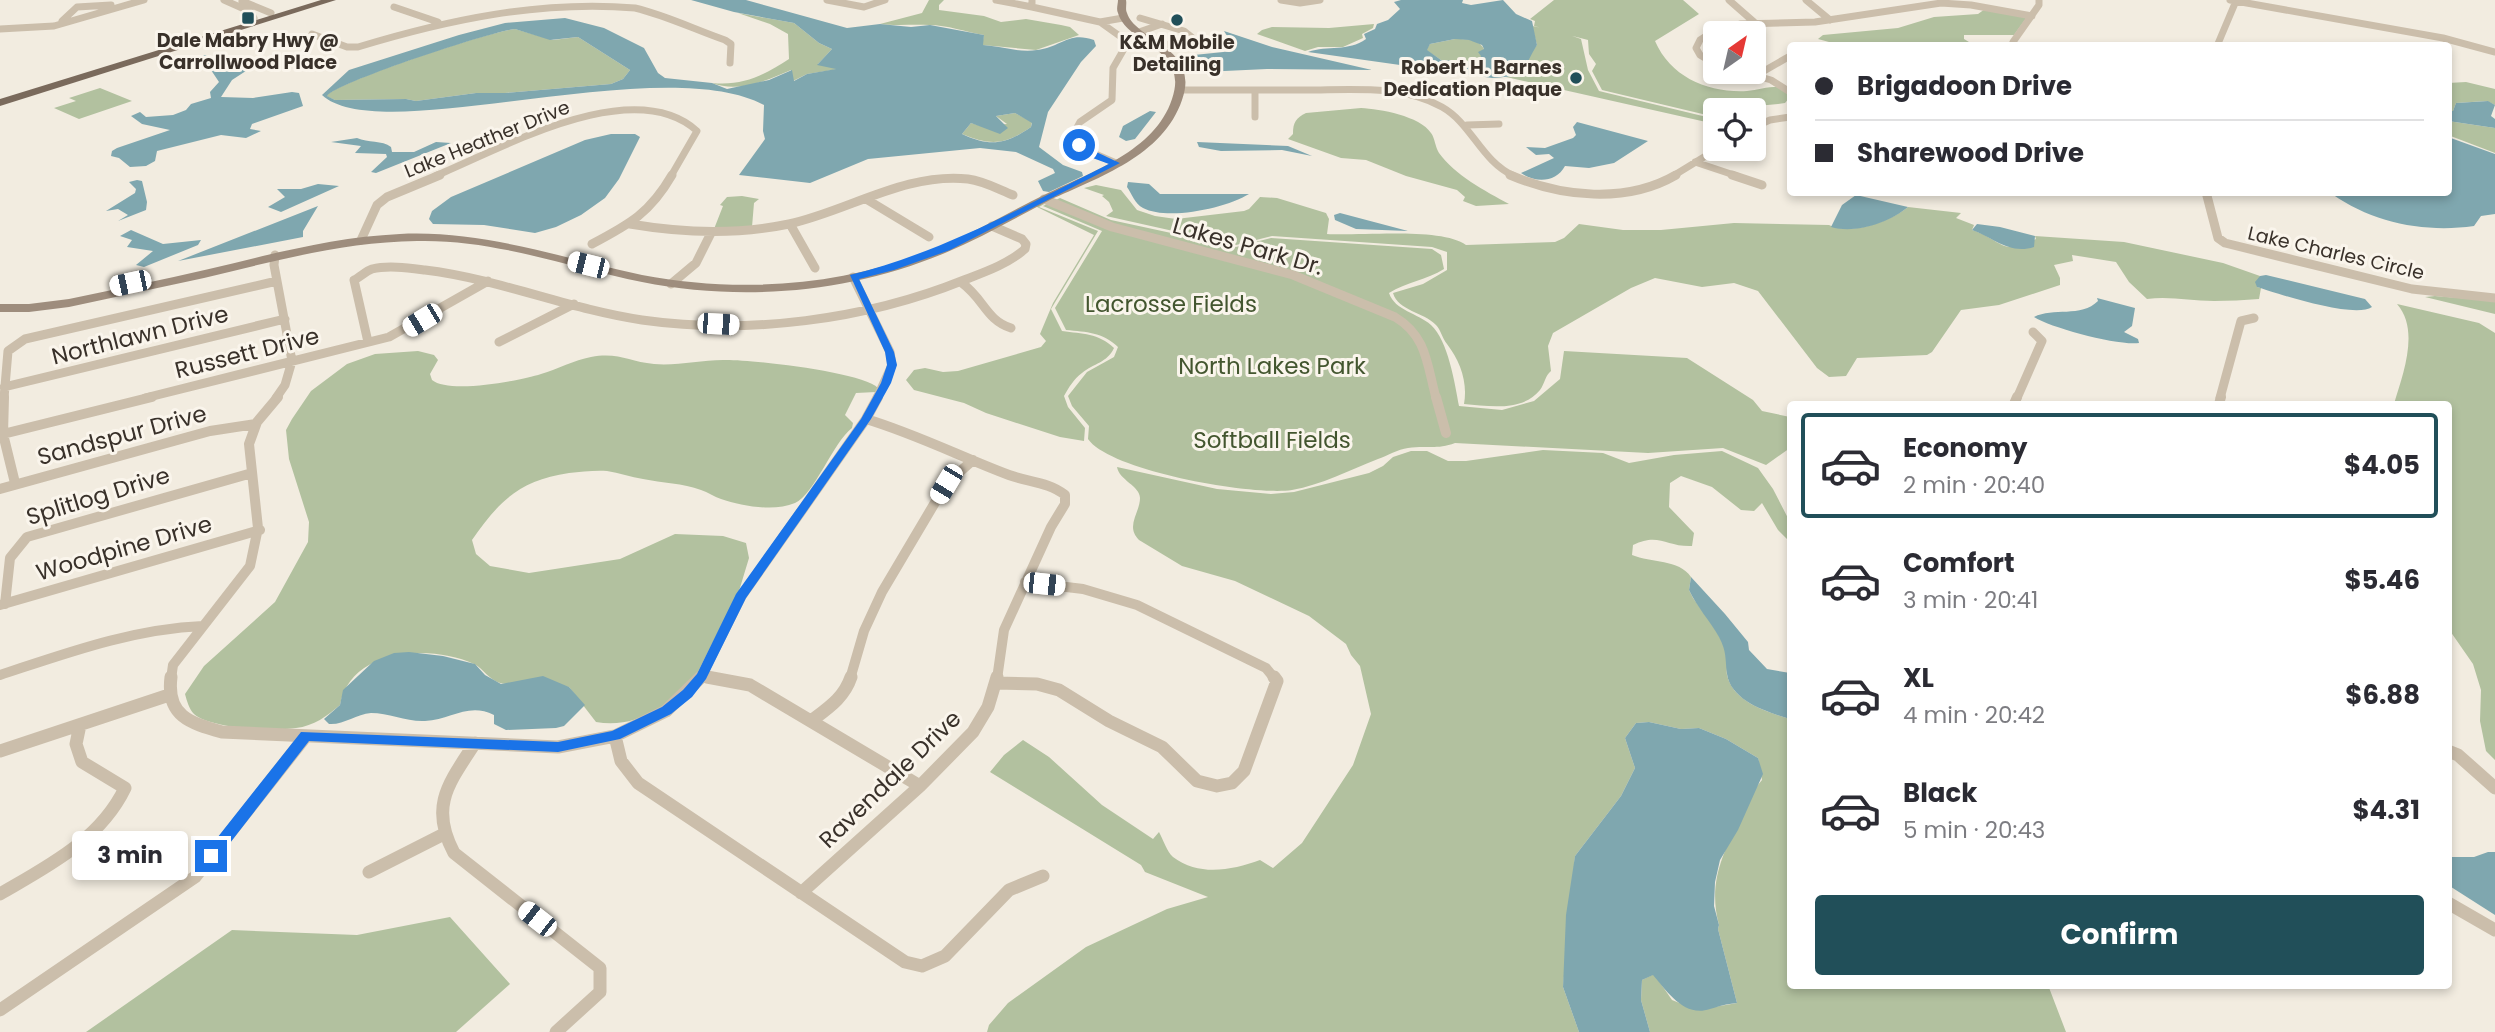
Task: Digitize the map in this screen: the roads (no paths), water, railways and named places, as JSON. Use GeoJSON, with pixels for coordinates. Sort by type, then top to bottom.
{"type":"FeatureCollection","features":[{"type":"Feature","properties":{"kind":"main road"},"geometry":{"type":"LineString","coordinates":[[0,96],[312,0]]}},
{"type":"Feature","properties":{"kind":"main road"},"geometry":{"type":"LineString","coordinates":[[0,103],[331,0]]}},
{"type":"Feature","properties":{"kind":"main road"},"geometry":{"type":"LineString","coordinates":[[105,70],[260,19],[271,13]]}},
{"type":"Feature","properties":{"kind":"street"},"geometry":{"type":"LineString","coordinates":[[0,29],[66,23],[144,0]]}},
{"type":"Feature","properties":{"kind":"street"},"geometry":{"type":"LineString","coordinates":[[224,0],[251,12],[254,18]]}},
{"type":"Feature","properties":{"kind":"street"},"geometry":{"type":"LineString","coordinates":[[827,0],[860,8],[871,7],[886,0]]}},
{"type":"Feature","properties":{"kind":"street"},"geometry":{"type":"LineString","coordinates":[[996,0],[1032,4],[1100,22],[1120,34],[1128,46],[1113,68],[1112,100],[1080,122],[1074,133],[1079,145],[1093,156],[1116,163]]}},
{"type":"Feature","properties":{"kind":"street"},"geometry":{"type":"LineString","coordinates":[[1122,0],[1120,7],[1123,18]]}},
{"type":"Feature","properties":{"kind":"street"},"geometry":{"type":"LineString","coordinates":[[1281,0],[1300,3],[1320,0]]}},
{"type":"Feature","properties":{"kind":"street"},"geometry":{"type":"LineString","coordinates":[[1729,0],[1753,21]]}},
{"type":"Feature","properties":{"kind":"street"},"geometry":{"type":"LineString","coordinates":[[1806,0],[1830,20]]}},
{"type":"Feature","properties":{"kind":"street"},"geometry":{"type":"LineString","coordinates":[[1899,0],[1910,6]]}},
{"type":"Feature","properties":{"kind":"street"},"geometry":{"type":"LineString","coordinates":[[2013,42],[2039,5],[2039,0]]}},
{"type":"Feature","properties":{"kind":"street"},"geometry":{"type":"LineString","coordinates":[[2230,0],[2442,38],[2495,52]]}},
{"type":"Feature","properties":{"kind":"street"},"geometry":{"type":"LineString","coordinates":[[233,4],[242,1],[271,13]]}},
{"type":"Feature","properties":{"kind":"street"},"geometry":{"type":"LineString","coordinates":[[312,34],[347,47],[358,47],[438,22],[505,7],[570,1],[635,8],[725,40],[731,44],[730,63]]}},
{"type":"Feature","properties":{"kind":"street"},"geometry":{"type":"LineString","coordinates":[[2219,42],[2236,1]]}},
{"type":"Feature","properties":{"kind":"street"},"geometry":{"type":"LineString","coordinates":[[66,23],[62,21],[78,7],[135,3]]}},
{"type":"Feature","properties":{"kind":"street"},"geometry":{"type":"LineString","coordinates":[[1766,22],[1830,20],[1910,6],[1957,3],[2032,16]]}},
{"type":"Feature","properties":{"kind":"street"},"geometry":{"type":"LineString","coordinates":[[394,7],[438,22]]}},
{"type":"Feature","properties":{"kind":"street"},"geometry":{"type":"LineString","coordinates":[[0,301],[42,299],[130,286],[361,240],[423,237],[510,245],[671,284],[763,288],[853,277],[927,256],[992,226],[1116,163],[1143,146],[1164,128],[1181,90],[1182,80],[1176,63],[1140,25],[1123,18],[1100,22]]}},
{"type":"Feature","properties":{"kind":"street"},"geometry":{"type":"LineString","coordinates":[[1140,25],[1163,24],[1184,31],[1194,39],[1161,46]]}},
{"type":"Feature","properties":{"kind":"street"},"geometry":{"type":"LineString","coordinates":[[1140,25],[1163,24]]}},
{"type":"Feature","properties":{"kind":"street"},"geometry":{"type":"LineString","coordinates":[[1703,38],[1696,48],[1703,57]]}},
{"type":"Feature","properties":{"kind":"street"},"geometry":{"type":"LineString","coordinates":[[1766,69],[1787,58]]}},
{"type":"Feature","properties":{"kind":"street"},"geometry":{"type":"LineString","coordinates":[[1766,79],[1787,89]]}},
{"type":"Feature","properties":{"kind":"street"},"geometry":{"type":"LineString","coordinates":[[1181,90],[1364,90],[1398,93],[1441,106],[1457,115],[1467,125],[1483,153],[1496,166],[1525,181],[1562,191],[1602,194],[1639,190],[1662,182],[1703,157]]}},
{"type":"Feature","properties":{"kind":"street"},"geometry":{"type":"LineString","coordinates":[[1255,90],[1255,117]]}},
{"type":"Feature","properties":{"kind":"street","name":"Lake Heather Drive"},"geometry":{"type":"LineString","coordinates":[[361,240],[377,205],[387,197],[576,117],[600,113],[656,111],[689,121],[697,131],[659,199],[630,224],[592,244]]}},
{"type":"Feature","properties":{"kind":"street"},"geometry":{"type":"LineString","coordinates":[[1766,122],[1787,117]]}},
{"type":"Feature","properties":{"kind":"street"},"geometry":{"type":"LineString","coordinates":[[1467,125],[1499,124]]}},
{"type":"Feature","properties":{"kind":"street"},"geometry":{"type":"LineString","coordinates":[[1695,162],[1762,185]]}},
{"type":"Feature","properties":{"kind":"street"},"geometry":{"type":"LineString","coordinates":[[630,224],[668,231],[711,233],[790,224],[866,199],[954,178],[976,180],[1013,195]]}},
{"type":"Feature","properties":{"kind":"street","name":"Lake Charles Circle"},"geometry":{"type":"LineString","coordinates":[[2207,196],[2218,238],[2225,243],[2412,289],[2495,298]]}},
{"type":"Feature","properties":{"kind":"street"},"geometry":{"type":"LineString","coordinates":[[866,199],[929,237]]}},
{"type":"Feature","properties":{"kind":"street","name":"Lakes Park Dr."},"geometry":{"type":"LineString","coordinates":[[1044,199],[1112,228],[1293,275],[1395,317],[1410,326],[1420,340],[1446,433]]}},
{"type":"Feature","properties":{"kind":"street"},"geometry":{"type":"LineString","coordinates":[[790,224],[815,268]]}},
{"type":"Feature","properties":{"kind":"street"},"geometry":{"type":"LineString","coordinates":[[368,342],[354,280],[361,272],[374,269],[422,269],[488,281],[642,320],[743,326],[799,322],[869,308],[962,282],[1004,263],[1025,249],[1026,244],[1022,239],[992,226]]}},
{"type":"Feature","properties":{"kind":"street"},"geometry":{"type":"LineString","coordinates":[[671,284],[696,263],[711,233]]}},
{"type":"Feature","properties":{"kind":"street"},"geometry":{"type":"LineString","coordinates":[[275,255],[292,373],[286,387],[256,424],[249,444],[260,530],[258,547],[250,566],[173,665],[169,695],[179,713],[197,725],[222,732],[558,747],[615,736],[666,710],[687,693],[702,676],[741,597],[866,419],[886,383],[892,365],[890,352],[853,277]]}},
{"type":"Feature","properties":{"kind":"street"},"geometry":{"type":"LineString","coordinates":[[15,483],[3,435],[8,351],[25,339],[277,281]]}},
{"type":"Feature","properties":{"kind":"street","name":"Russett Drive"},"geometry":{"type":"LineString","coordinates":[[3,435],[400,333],[488,281]]}},
{"type":"Feature","properties":{"kind":"street"},"geometry":{"type":"LineString","coordinates":[[962,282],[976,293],[996,323],[1011,328]]}},
{"type":"Feature","properties":{"kind":"street"},"geometry":{"type":"LineString","coordinates":[[0,308],[69,303],[130,286]]}},
{"type":"Feature","properties":{"kind":"street"},"geometry":{"type":"LineString","coordinates":[[499,342],[574,304]]}},
{"type":"Feature","properties":{"kind":"street"},"geometry":{"type":"LineString","coordinates":[[2220,401],[2241,321],[2254,318]]}},
{"type":"Feature","properties":{"kind":"street","name":"Northlawn Drive"},"geometry":{"type":"LineString","coordinates":[[4,387],[285,319]]}},
{"type":"Feature","properties":{"kind":"street"},"geometry":{"type":"LineString","coordinates":[[2015,401],[2042,341],[2033,332]]}},
{"type":"Feature","properties":{"kind":"street","name":"Ravendale Drive"},"geometry":{"type":"LineString","coordinates":[[801,893],[920,786],[973,732],[988,707],[996,683],[1004,631],[1051,527],[1065,504],[1065,495],[1056,488],[1010,475],[907,431],[866,419]]}},
{"type":"Feature","properties":{"kind":"street","name":"Sandspur Drive"},"geometry":{"type":"LineString","coordinates":[[0,489],[210,431],[256,424]]}},
{"type":"Feature","properties":{"kind":"street"},"geometry":{"type":"LineString","coordinates":[[811,721],[836,702],[847,689],[864,631],[882,592],[946,484],[973,460]]}},
{"type":"Feature","properties":{"kind":"street","name":"Splitlog Drive"},"geometry":{"type":"LineString","coordinates":[[2,605],[10,553],[27,537],[252,473]]}},
{"type":"Feature","properties":{"kind":"street","name":"Woodpine Drive"},"geometry":{"type":"LineString","coordinates":[[2,605],[260,530]]}},
{"type":"Feature","properties":{"kind":"street"},"geometry":{"type":"LineString","coordinates":[[996,683],[1037,684],[1059,690],[1109,721],[1163,747],[1197,780],[1217,786],[1231,783],[1244,771],[1272,699],[1277,681],[1266,668],[1137,605],[1083,589],[1025,582]]}},
{"type":"Feature","properties":{"kind":"street"},"geometry":{"type":"LineString","coordinates":[[0,675],[133,634],[172,625],[203,626]]}},
{"type":"Feature","properties":{"kind":"street"},"geometry":{"type":"LineString","coordinates":[[702,676],[750,685],[920,786]]}},
{"type":"Feature","properties":{"kind":"street"},"geometry":{"type":"LineString","coordinates":[[0,751],[169,695]]}},
{"type":"Feature","properties":{"kind":"street"},"geometry":{"type":"LineString","coordinates":[[0,894],[64,855],[96,830],[121,801],[125,788],[82,762],[76,744],[80,725]]}},
{"type":"Feature","properties":{"kind":"street"},"geometry":{"type":"LineString","coordinates":[[0,1010],[195,877],[306,736]]}},
{"type":"Feature","properties":{"kind":"street"},"geometry":{"type":"LineString","coordinates":[[615,736],[621,761],[638,783],[905,962],[922,965],[945,956],[1009,890],[1043,876]]}},
{"type":"Feature","properties":{"kind":"street"},"geometry":{"type":"LineString","coordinates":[[475,743],[443,794],[439,816],[442,835],[454,853],[600,968],[600,992],[556,1032]]}},
{"type":"Feature","properties":{"kind":"street"},"geometry":{"type":"LineString","coordinates":[[2452,753],[2495,788]]}},
{"type":"Feature","properties":{"kind":"street"},"geometry":{"type":"LineString","coordinates":[[369,872],[442,835]]}},
{"type":"Feature","properties":{"kind":"street"},"geometry":{"type":"LineString","coordinates":[[2452,905],[2495,930]]}},
{"type":"Feature","properties":{"kind":"water"},"geometry":{"type":"Polygon","coordinates":[[[691,0],[746,0],[847,28],[880,24],[911,27],[930,25],[984,35],[983,45],[1017,50],[1046,48],[1078,37],[1094,40],[1096,46],[1081,62],[1048,112],[1039,147],[1063,165],[1082,172],[1083,176],[1049,192],[1043,191],[1038,181],[1055,173],[1053,169],[1016,152],[980,148],[868,159],[810,183],[739,175],[765,139],[764,105],[718,91],[660,88],[594,92],[401,112],[353,109],[322,95],[349,70],[459,35],[505,23],[565,18],[604,28],[644,48],[658,73],[665,78],[712,83],[727,89],[769,80],[792,70],[794,81],[807,74],[836,69],[817,65],[832,49],[819,43],[794,23],[734,12],[691,0]],[[515,29],[416,58],[358,80],[327,96],[335,100],[416,101],[476,93],[611,84],[623,79],[630,70],[578,37],[550,40],[515,29]],[[1015,113],[996,116],[1008,128],[1000,134],[971,123],[962,134],[989,142],[1013,138],[1031,127],[1032,123],[1015,113]]]}},
{"type":"Feature","properties":{"kind":"water"},"geometry":{"type":"Polygon","coordinates":[[[1463,0],[1462,3],[1471,5],[1503,0],[1516,14],[1532,21],[1537,45],[1518,74],[1492,78],[1308,52],[1352,46],[1366,39],[1364,34],[1388,20],[1400,9],[1394,2],[1463,0]],[[1455,39],[1430,44],[1427,50],[1441,60],[1479,62],[1481,56],[1478,52],[1484,49],[1482,45],[1455,39]]]}},
{"type":"Feature","properties":{"kind":"water"},"geometry":{"type":"Polygon","coordinates":[[[1224,31],[1272,47],[1372,70],[1267,69],[1203,72],[1190,68],[1192,63],[1189,58],[1194,55],[1233,51],[1224,31]]]}},
{"type":"Feature","properties":{"kind":"water"},"geometry":{"type":"Polygon","coordinates":[[[201,56],[242,67],[252,67],[232,80],[221,97],[253,98],[292,92],[299,93],[303,106],[252,124],[250,129],[261,131],[246,138],[221,135],[157,151],[155,161],[146,166],[130,167],[119,158],[111,156],[112,151],[117,148],[170,130],[142,124],[131,116],[140,112],[146,117],[173,115],[186,110],[191,104],[211,98],[210,92],[219,82],[211,70],[203,68],[204,64],[211,61],[201,56]]]}},
{"type":"Feature","properties":{"kind":"water"},"geometry":{"type":"Polygon","coordinates":[[[2488,101],[2495,105],[2491,116],[2495,119],[2495,128],[2452,122],[2452,111],[2456,103],[2488,101]]]}},
{"type":"Feature","properties":{"kind":"water"},"geometry":{"type":"Polygon","coordinates":[[[1150,111],[1156,112],[1135,139],[1126,141],[1119,137],[1123,126],[1150,111]]]}},
{"type":"Feature","properties":{"kind":"water"},"geometry":{"type":"Polygon","coordinates":[[[1577,122],[1648,141],[1614,163],[1589,168],[1565,166],[1556,176],[1545,180],[1533,179],[1521,173],[1554,158],[1549,154],[1536,155],[1526,147],[1545,148],[1573,138],[1576,135],[1573,127],[1577,122]]]}},
{"type":"Feature","properties":{"kind":"water"},"geometry":{"type":"Polygon","coordinates":[[[611,134],[635,134],[640,137],[619,179],[605,198],[581,215],[556,227],[535,233],[484,225],[433,224],[429,219],[432,211],[451,197],[585,140],[611,134]]]}},
{"type":"Feature","properties":{"kind":"water"},"geometry":{"type":"Polygon","coordinates":[[[357,138],[387,145],[392,152],[414,152],[436,142],[451,143],[376,173],[371,172],[387,157],[386,154],[355,153],[361,146],[331,142],[357,138]]]}},
{"type":"Feature","properties":{"kind":"water"},"geometry":{"type":"Polygon","coordinates":[[[2452,138],[2495,154],[2495,214],[2481,216],[2474,226],[2437,228],[2400,224],[2348,204],[2335,196],[2452,196],[2452,138]]]}},
{"type":"Feature","properties":{"kind":"water"},"geometry":{"type":"Polygon","coordinates":[[[1197,142],[1288,146],[1312,156],[1282,150],[1221,151],[1199,147],[1197,142]]]}},
{"type":"Feature","properties":{"kind":"water"},"geometry":{"type":"Polygon","coordinates":[[[142,181],[146,210],[118,221],[128,215],[118,209],[106,211],[135,193],[136,189],[129,182],[142,181]]]}},
{"type":"Feature","properties":{"kind":"water"},"geometry":{"type":"Polygon","coordinates":[[[1128,182],[1149,184],[1160,194],[1249,194],[1226,204],[1197,211],[1154,212],[1140,206],[1127,187],[1128,182]]]}},
{"type":"Feature","properties":{"kind":"water"},"geometry":{"type":"Polygon","coordinates":[[[318,184],[339,186],[281,212],[268,207],[285,197],[277,189],[301,189],[318,184]]]}},
{"type":"Feature","properties":{"kind":"water"},"geometry":{"type":"Polygon","coordinates":[[[1855,196],[1860,196],[1908,207],[1871,226],[1850,229],[1831,227],[1842,205],[1855,196]]]}},
{"type":"Feature","properties":{"kind":"water"},"geometry":{"type":"Polygon","coordinates":[[[318,206],[303,231],[303,237],[178,261],[318,206]]]}},
{"type":"Feature","properties":{"kind":"water"},"geometry":{"type":"Polygon","coordinates":[[[1340,213],[1408,231],[1356,229],[1335,220],[1334,215],[1340,213]]]}},
{"type":"Feature","properties":{"kind":"water"},"geometry":{"type":"Polygon","coordinates":[[[1977,224],[2035,236],[2034,247],[2017,249],[2001,244],[1972,230],[1977,224]]]}},
{"type":"Feature","properties":{"kind":"water"},"geometry":{"type":"Polygon","coordinates":[[[131,230],[163,244],[201,240],[198,245],[144,267],[136,265],[153,251],[127,247],[132,240],[120,236],[131,230]]]}},
{"type":"Feature","properties":{"kind":"water"},"geometry":{"type":"Polygon","coordinates":[[[2266,275],[2365,299],[2372,307],[2363,310],[2334,308],[2257,287],[2255,282],[2260,276],[2266,275]]]}},
{"type":"Feature","properties":{"kind":"water"},"geometry":{"type":"Polygon","coordinates":[[[2097,298],[2135,308],[2132,326],[2124,332],[2138,339],[2139,343],[2117,342],[2085,335],[2034,317],[2084,309],[2098,301],[2097,298]]]}},
{"type":"Feature","properties":{"kind":"water"},"geometry":{"type":"Polygon","coordinates":[[[1691,577],[1725,614],[1748,642],[1749,650],[1767,669],[1787,672],[1787,718],[1751,704],[1735,691],[1727,674],[1722,642],[1689,590],[1691,577]]]}},
{"type":"Feature","properties":{"kind":"water"},"geometry":{"type":"Polygon","coordinates":[[[394,653],[443,656],[475,664],[485,675],[501,684],[543,676],[569,687],[585,705],[564,726],[556,728],[506,730],[494,724],[494,715],[476,710],[425,721],[371,713],[334,724],[329,724],[324,719],[340,705],[343,690],[374,661],[394,653]]]}},
{"type":"Feature","properties":{"kind":"water"},"geometry":{"type":"Polygon","coordinates":[[[1649,722],[1681,729],[1699,728],[1726,739],[1758,758],[1763,774],[1738,830],[1720,860],[1715,882],[1714,906],[1718,929],[1737,1003],[1701,1011],[1692,1010],[1670,995],[1653,975],[1642,980],[1641,1000],[1650,1032],[1579,1032],[1563,987],[1566,915],[1575,856],[1621,796],[1635,768],[1625,738],[1636,723],[1649,722]]]}},
{"type":"Feature","properties":{"kind":"water"},"geometry":{"type":"Polygon","coordinates":[[[2495,852],[2495,915],[2452,888],[2452,857],[2474,857],[2495,852]]]}},
{"type":"Feature","properties":{"kind":"place","name":"Dale Mabry Hwy @ Carrollwood Place"},"geometry":{"type":"Point","coordinates":[248,18]}},
{"type":"Feature","properties":{"kind":"place","name":"K&M Mobile Detailing"},"geometry":{"type":"Point","coordinates":[1177,20]}},
{"type":"Feature","properties":{"kind":"place","name":"Robert H. Barnes Dedication Plaque"},"geometry":{"type":"Point","coordinates":[1576,78]}},
{"type":"Feature","properties":{"kind":"park label","name":"Lacrosse Fields"},"geometry":{"type":"Point","coordinates":[1171,304]}},
{"type":"Feature","properties":{"kind":"park label","name":"North Lakes Park"},"geometry":{"type":"Point","coordinates":[1272,366]}},
{"type":"Feature","properties":{"kind":"park label","name":"Softball Fields"},"geometry":{"type":"Point","coordinates":[1272,440]}}]}
